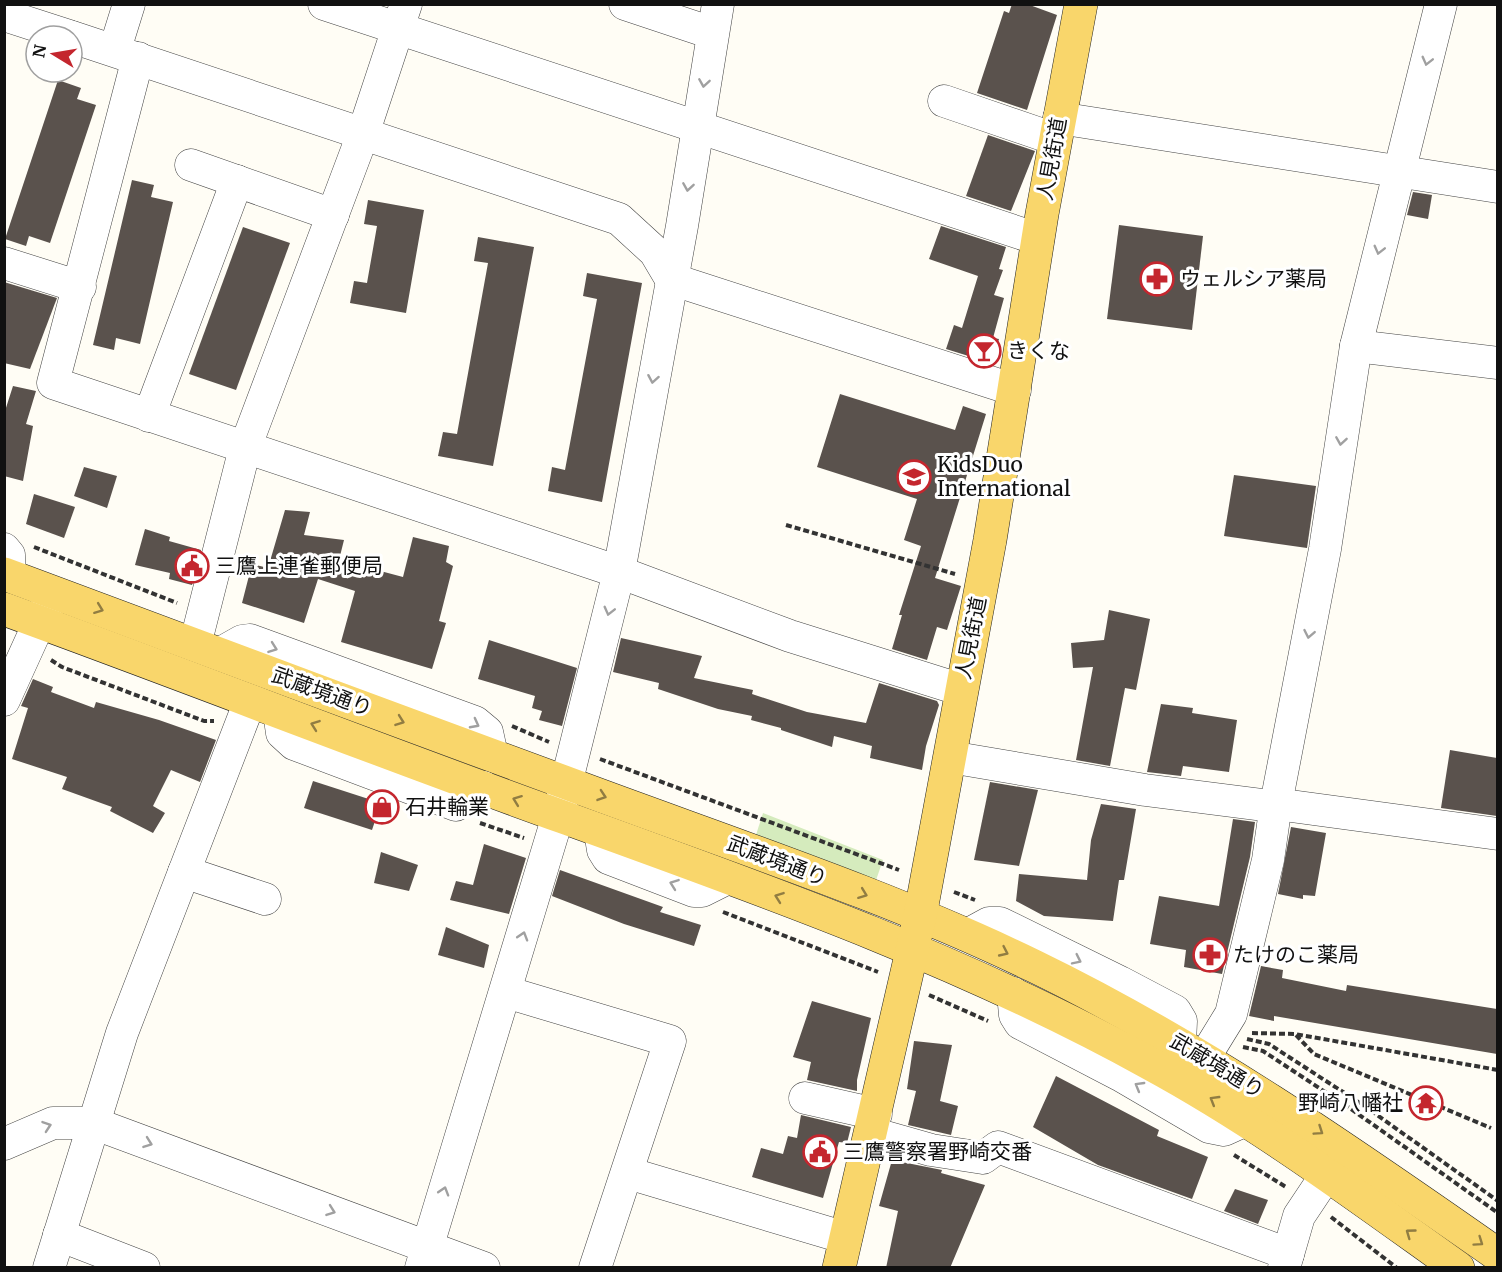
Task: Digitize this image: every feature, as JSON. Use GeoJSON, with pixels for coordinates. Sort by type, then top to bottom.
{"type":"FeatureCollection","features":[{"type":"Feature","properties":{"kind":"main road","name":"人見街道"},"geometry":{"type":"LineString","coordinates":[[843,1253],[920,916],[982,582],[1038,238],[1081,4]]}},
{"type":"Feature","properties":{"kind":"main road","name":"武蔵境通り"},"geometry":{"type":"LineString","coordinates":[[11,561],[53,593],[492,755],[967,935],[1085,992],[1192,1050],[1322,1132],[1497,1255]]}},
{"type":"Feature","properties":{"kind":"main road","name":"武蔵境通り"},"geometry":{"type":"LineString","coordinates":[[4,609],[728,878],[912,949],[1014,993],[1151,1063],[1246,1120],[1327,1174],[1458,1268]]}},
{"type":"Feature","properties":{"kind":"street"},"geometry":{"type":"LineString","coordinates":[[129,4],[126,54],[80,286],[53,383],[619,572],[790,636],[962,690]]}},
{"type":"Feature","properties":{"kind":"street"},"geometry":{"type":"LineString","coordinates":[[324,4],[401,17],[697,129],[1038,238]]}},
{"type":"Feature","properties":{"kind":"street"},"geometry":{"type":"LineString","coordinates":[[424,1257],[558,816],[619,572],[682,226],[715,19],[626,4]]}},
{"type":"Feature","properties":{"kind":"street"},"geometry":{"type":"LineString","coordinates":[[1192,1050],[1231,1014],[1268,860],[1276,804],[1325,549],[1356,346],[1441,4]]}},
{"type":"Feature","properties":{"kind":"street"},"geometry":{"type":"LineString","coordinates":[[4,15],[33,24]]}},
{"type":"Feature","properties":{"kind":"street"},"geometry":{"type":"LineString","coordinates":[[207,649],[245,448],[363,134],[401,17]]}},
{"type":"Feature","properties":{"kind":"street"},"geometry":{"type":"LineString","coordinates":[[84,40],[619,219],[655,252],[671,279],[1015,390]]}},
{"type":"Feature","properties":{"kind":"street"},"geometry":{"type":"LineString","coordinates":[[944,101],[1057,128],[1399,169],[1497,187]]}},
{"type":"Feature","properties":{"kind":"street"},"geometry":{"type":"LineString","coordinates":[[191,165],[333,214]]}},
{"type":"Feature","properties":{"kind":"street"},"geometry":{"type":"LineString","coordinates":[[149,416],[237,181]]}},
{"type":"Feature","properties":{"kind":"street"},"geometry":{"type":"LineString","coordinates":[[655,252],[682,226]]}},
{"type":"Feature","properties":{"kind":"street"},"geometry":{"type":"LineString","coordinates":[[4,263],[80,286]]}},
{"type":"Feature","properties":{"kind":"street"},"geometry":{"type":"LineString","coordinates":[[1356,346],[1497,363]]}},
{"type":"Feature","properties":{"kind":"street"},"geometry":{"type":"LineString","coordinates":[[4,700],[53,593]]}},
{"type":"Feature","properties":{"kind":"street"},"geometry":{"type":"LineString","coordinates":[[49,1268],[123,1033],[184,872],[265,706]]}},
{"type":"Feature","properties":{"kind":"street"},"geometry":{"type":"LineString","coordinates":[[950,757],[1145,790],[1263,805],[1276,804],[1497,834]]}},
{"type":"Feature","properties":{"kind":"street"},"geometry":{"type":"LineString","coordinates":[[184,872],[265,899]]}},
{"type":"Feature","properties":{"kind":"street"},"geometry":{"type":"LineString","coordinates":[[506,992],[670,1041],[595,1268]]}},
{"type":"Feature","properties":{"kind":"street"},"geometry":{"type":"LineString","coordinates":[[805,1098],[873,1124],[931,1150],[983,1158],[998,1147],[1286,1261],[1299,1216],[1327,1174]]}},
{"type":"Feature","properties":{"kind":"street"},"geometry":{"type":"LineString","coordinates":[[4,1144],[53,1123],[93,1123],[424,1257],[484,1268]]}},
{"type":"Feature","properties":{"kind":"street"},"geometry":{"type":"LineString","coordinates":[[628,1173],[843,1253]]}},
{"type":"Feature","properties":{"kind":"street"},"geometry":{"type":"LineString","coordinates":[[59,1235],[144,1268]]}},
{"type":"Feature","properties":{"kind":"path"},"geometry":{"type":"LineString","coordinates":[[786,525],[982,582]]}},
{"type":"Feature","properties":{"kind":"path"},"geometry":{"type":"LineString","coordinates":[[11,561],[172,599],[180,604]]}},
{"type":"Feature","properties":{"kind":"path"},"geometry":{"type":"LineString","coordinates":[[46,657],[63,667],[204,721],[223,722]]}},
{"type":"Feature","properties":{"kind":"path"},"geometry":{"type":"LineString","coordinates":[[591,759],[602,759],[908,874]]}},
{"type":"Feature","properties":{"kind":"path"},"geometry":{"type":"LineString","coordinates":[[1497,1070],[1295,1034],[1241,1034],[1269,1044],[1363,1105],[1497,1201]]}},
{"type":"Feature","properties":{"kind":"path"},"geometry":{"type":"LineString","coordinates":[[1295,1034],[1314,1054],[1491,1128]]}},
{"type":"Feature","properties":{"kind":"path"},"geometry":{"type":"LineString","coordinates":[[1234,1042],[1263,1051],[1273,1057],[1352,1109],[1497,1213]]}},
{"type":"Feature","properties":{"kind":"path"},"geometry":{"type":"LineString","coordinates":[[1325,1210],[1336,1224],[1397,1268]]}},
{"type":"Feature","properties":{"kind":"green space"},"geometry":{"type":"Polygon","coordinates":[[[763,813],[883,860],[875,883],[755,838],[763,813]]]}},
{"type":"Feature","properties":{"kind":"building"},"geometry":{"type":"Polygon","coordinates":[[[1012,4],[1027,4],[1057,15],[1027,110],[977,93],[1004,11],[1009,13],[1012,4]]]}},
{"type":"Feature","properties":{"kind":"building"},"geometry":{"type":"Polygon","coordinates":[[[57,84],[70,84],[81,88],[77,99],[96,105],[50,243],[29,236],[26,246],[5,239],[57,84]]]}},
{"type":"Feature","properties":{"kind":"building"},"geometry":{"type":"Polygon","coordinates":[[[988,135],[1035,151],[1011,211],[966,196],[988,135]]]}},
{"type":"Feature","properties":{"kind":"building"},"geometry":{"type":"Polygon","coordinates":[[[132,180],[154,185],[151,197],[173,202],[140,344],[116,338],[114,350],[93,345],[132,180]]]}},
{"type":"Feature","properties":{"kind":"building"},"geometry":{"type":"Polygon","coordinates":[[[1413,192],[1432,195],[1428,219],[1407,215],[1413,192]]]}},
{"type":"Feature","properties":{"kind":"building"},"geometry":{"type":"Polygon","coordinates":[[[368,200],[424,210],[406,313],[350,303],[354,281],[367,283],[377,226],[364,224],[368,200]]]}},
{"type":"Feature","properties":{"kind":"building"},"geometry":{"type":"Polygon","coordinates":[[[1119,225],[1203,236],[1192,330],[1107,319],[1119,225]]]}},
{"type":"Feature","properties":{"kind":"building"},"geometry":{"type":"Polygon","coordinates":[[[941,226],[1006,247],[999,269],[1003,270],[994,295],[1004,298],[993,338],[999,339],[991,363],[946,349],[954,325],[962,328],[978,276],[929,259],[941,226]]]}},
{"type":"Feature","properties":{"kind":"building"},"geometry":{"type":"Polygon","coordinates":[[[243,227],[290,243],[236,390],[189,374],[243,227]]]}},
{"type":"Feature","properties":{"kind":"building"},"geometry":{"type":"Polygon","coordinates":[[[478,237],[534,247],[493,466],[438,456],[443,432],[457,434],[488,263],[474,261],[478,237]]]}},
{"type":"Feature","properties":{"kind":"building"},"geometry":{"type":"Polygon","coordinates":[[[587,273],[642,283],[602,502],[548,491],[552,467],[565,470],[597,299],[583,296],[587,273]]]}},
{"type":"Feature","properties":{"kind":"building"},"geometry":{"type":"Polygon","coordinates":[[[4,282],[57,298],[30,369],[4,363],[4,282]]]}},
{"type":"Feature","properties":{"kind":"building"},"geometry":{"type":"Polygon","coordinates":[[[13,386],[36,391],[26,424],[33,426],[23,481],[4,476],[4,414],[13,386]]]}},
{"type":"Feature","properties":{"kind":"building"},"geometry":{"type":"Polygon","coordinates":[[[840,394],[955,430],[963,406],[986,414],[935,578],[961,586],[947,630],[937,627],[927,660],[892,649],[902,615],[899,615],[921,546],[904,540],[917,499],[817,467],[840,394]]]}},
{"type":"Feature","properties":{"kind":"building"},"geometry":{"type":"Polygon","coordinates":[[[84,467],[117,476],[107,508],[74,496],[84,467]]]}},
{"type":"Feature","properties":{"kind":"building"},"geometry":{"type":"Polygon","coordinates":[[[1234,475],[1316,486],[1307,548],[1224,536],[1234,475]]]}},
{"type":"Feature","properties":{"kind":"building"},"geometry":{"type":"Polygon","coordinates":[[[34,494],[75,507],[64,538],[26,524],[34,494]]]}},
{"type":"Feature","properties":{"kind":"building"},"geometry":{"type":"Polygon","coordinates":[[[285,510],[310,512],[304,535],[344,540],[339,560],[403,577],[413,537],[449,546],[446,562],[453,566],[439,621],[446,623],[432,669],[341,642],[355,591],[318,579],[304,623],[242,603],[252,564],[268,568],[285,510]]]}},
{"type":"Feature","properties":{"kind":"building"},"geometry":{"type":"Polygon","coordinates":[[[145,529],[170,537],[169,541],[201,550],[192,585],[169,579],[170,573],[135,565],[145,529]]]}},
{"type":"Feature","properties":{"kind":"building"},"geometry":{"type":"Polygon","coordinates":[[[1109,610],[1150,619],[1136,690],[1125,688],[1110,766],[1076,760],[1093,667],[1073,668],[1071,643],[1104,640],[1109,610]]]}},
{"type":"Feature","properties":{"kind":"building"},"geometry":{"type":"Polygon","coordinates":[[[621,638],[702,656],[694,678],[753,690],[752,694],[807,712],[866,723],[879,683],[937,701],[939,705],[926,746],[922,770],[870,758],[872,746],[834,736],[832,747],[781,730],[781,728],[751,720],[752,716],[718,709],[658,689],[659,683],[613,672],[621,638]]]}},
{"type":"Feature","properties":{"kind":"building"},"geometry":{"type":"Polygon","coordinates":[[[489,640],[577,668],[562,726],[539,720],[542,711],[532,708],[535,696],[478,679],[489,640]]]}},
{"type":"Feature","properties":{"kind":"building"},"geometry":{"type":"Polygon","coordinates":[[[33,679],[53,687],[51,692],[94,708],[96,702],[159,720],[216,740],[200,782],[171,770],[153,806],[165,813],[153,833],[110,811],[112,807],[62,789],[67,777],[12,759],[28,708],[21,706],[33,679]]]}},
{"type":"Feature","properties":{"kind":"building"},"geometry":{"type":"Polygon","coordinates":[[[1161,704],[1193,708],[1192,713],[1237,720],[1229,772],[1183,766],[1181,776],[1147,772],[1161,704]]]}},
{"type":"Feature","properties":{"kind":"building"},"geometry":{"type":"Polygon","coordinates":[[[1450,750],[1497,758],[1497,816],[1441,808],[1450,750]]]}},
{"type":"Feature","properties":{"kind":"building"},"geometry":{"type":"Polygon","coordinates":[[[313,781],[381,803],[372,830],[304,808],[313,781]]]}},
{"type":"Feature","properties":{"kind":"building"},"geometry":{"type":"Polygon","coordinates":[[[990,782],[1038,790],[1019,866],[974,860],[990,782]]]}},
{"type":"Feature","properties":{"kind":"building"},"geometry":{"type":"Polygon","coordinates":[[[1101,804],[1136,809],[1124,880],[1119,880],[1113,921],[1044,916],[1016,901],[1019,874],[1087,880],[1091,840],[1101,804]]]}},
{"type":"Feature","properties":{"kind":"building"},"geometry":{"type":"Polygon","coordinates":[[[1233,819],[1255,822],[1250,857],[1222,974],[1184,967],[1186,950],[1150,944],[1159,896],[1219,906],[1233,819]]]}},
{"type":"Feature","properties":{"kind":"building"},"geometry":{"type":"Polygon","coordinates":[[[1291,827],[1326,833],[1315,896],[1303,895],[1303,899],[1278,894],[1291,827]]]}},
{"type":"Feature","properties":{"kind":"building"},"geometry":{"type":"Polygon","coordinates":[[[484,844],[526,858],[509,914],[450,900],[456,881],[473,885],[484,844]]]}},
{"type":"Feature","properties":{"kind":"building"},"geometry":{"type":"Polygon","coordinates":[[[381,852],[418,865],[409,891],[374,883],[381,852]]]}},
{"type":"Feature","properties":{"kind":"building"},"geometry":{"type":"Polygon","coordinates":[[[560,870],[663,907],[660,912],[701,925],[694,946],[624,924],[552,896],[560,870]]]}},
{"type":"Feature","properties":{"kind":"building"},"geometry":{"type":"Polygon","coordinates":[[[446,927],[489,945],[484,968],[438,955],[446,927]]]}},
{"type":"Feature","properties":{"kind":"building"},"geometry":{"type":"Polygon","coordinates":[[[1261,966],[1283,970],[1282,978],[1346,991],[1347,985],[1497,1009],[1497,1054],[1274,1016],[1274,1021],[1249,1016],[1261,966]]]}},
{"type":"Feature","properties":{"kind":"building"},"geometry":{"type":"Polygon","coordinates":[[[812,1001],[871,1018],[857,1080],[857,1091],[807,1080],[811,1062],[793,1057],[812,1001]]]}},
{"type":"Feature","properties":{"kind":"building"},"geometry":{"type":"Polygon","coordinates":[[[914,1041],[952,1045],[940,1101],[958,1106],[951,1135],[908,1125],[916,1091],[907,1089],[914,1041]]]}},
{"type":"Feature","properties":{"kind":"building"},"geometry":{"type":"Polygon","coordinates":[[[1056,1076],[1159,1130],[1157,1136],[1208,1157],[1192,1199],[1098,1165],[1033,1127],[1056,1076]]]}},
{"type":"Feature","properties":{"kind":"building"},"geometry":{"type":"Polygon","coordinates":[[[801,1115],[851,1127],[847,1143],[839,1142],[823,1198],[752,1177],[761,1148],[783,1154],[788,1136],[797,1138],[801,1115]]]}},
{"type":"Feature","properties":{"kind":"building"},"geometry":{"type":"Polygon","coordinates":[[[892,1160],[942,1170],[941,1173],[985,1185],[950,1268],[886,1268],[898,1211],[879,1206],[892,1160]]]}},
{"type":"Feature","properties":{"kind":"building"},"geometry":{"type":"Polygon","coordinates":[[[1235,1189],[1268,1200],[1258,1224],[1224,1211],[1235,1189]]]}},
{"type":"Feature","properties":{"kind":"place","name":"ウェルシア薬局"},"geometry":{"type":"Point","coordinates":[1157,279]}},
{"type":"Feature","properties":{"kind":"place","name":"きくな"},"geometry":{"type":"Point","coordinates":[984,351]}},
{"type":"Feature","properties":{"kind":"place","name":"KidsDuo International"},"geometry":{"type":"Point","coordinates":[914,477]}},
{"type":"Feature","properties":{"kind":"place","name":"三鷹上連雀郵便局"},"geometry":{"type":"Point","coordinates":[192,566]}},
{"type":"Feature","properties":{"kind":"place","name":"石井輪業"},"geometry":{"type":"Point","coordinates":[382,807]}},
{"type":"Feature","properties":{"kind":"place","name":"たけのこ薬局"},"geometry":{"type":"Point","coordinates":[1210,955]}},
{"type":"Feature","properties":{"kind":"place","name":"野崎八幡社"},"geometry":{"type":"Point","coordinates":[1426,1103]}},
{"type":"Feature","properties":{"kind":"place","name":"三鷹警察署野崎交番"},"geometry":{"type":"Point","coordinates":[820,1152]}}]}
